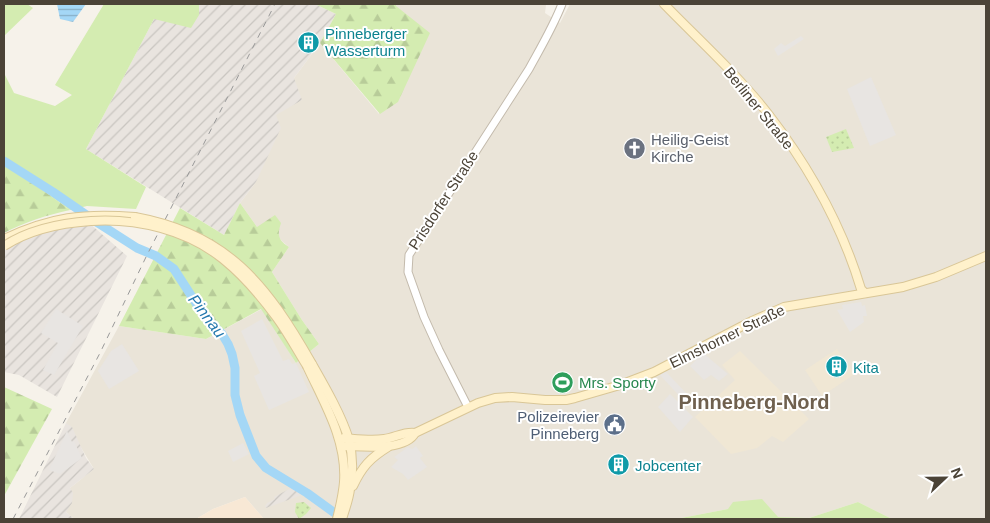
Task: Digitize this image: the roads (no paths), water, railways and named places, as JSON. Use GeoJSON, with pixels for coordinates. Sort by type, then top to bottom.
{"type":"FeatureCollection","features":[{"type":"Feature","properties":{"kind":"main road","name":"Berliner Straße"},"geometry":{"type":"LineString","coordinates":[[664,4],[726,66],[768,114],[790,144],[833,216],[849,252],[861,289],[865,293]]}},
{"type":"Feature","properties":{"kind":"main road"},"geometry":{"type":"LineString","coordinates":[[4,239],[53,220],[96,215],[134,217],[156,221],[185,231],[223,252],[244,269],[261,286],[288,323],[309,365],[326,406],[345,442],[352,470],[350,492],[337,519]]}},
{"type":"Feature","properties":{"kind":"main road"},"geometry":{"type":"LineString","coordinates":[[4,246],[26,235],[68,223],[116,221],[150,225],[178,234],[222,258],[245,278],[278,319],[309,365]]}},
{"type":"Feature","properties":{"kind":"main road","name":"Elmshorner Straße"},"geometry":{"type":"LineString","coordinates":[[345,442],[368,447],[390,445],[412,438],[415,434],[478,402],[495,398],[512,397],[557,400],[574,398],[646,376],[752,321],[784,307],[904,287],[922,282],[986,256]]}},
{"type":"Feature","properties":{"kind":"main road","name":"Elmshorner Straße"},"geometry":{"type":"LineString","coordinates":[[345,442],[381,440],[410,432],[415,434]]}},
{"type":"Feature","properties":{"kind":"main road"},"geometry":{"type":"LineString","coordinates":[[342,519],[345,442]]}},
{"type":"Feature","properties":{"kind":"main road","name":"Elmshorner Straße"},"geometry":{"type":"LineString","coordinates":[[350,492],[359,473],[368,462],[390,445]]}},
{"type":"Feature","properties":{"kind":"street","name":"Prisdorfer Straße"},"geometry":{"type":"LineString","coordinates":[[468,407],[424,317],[408,272],[408,255],[529,69],[547,39],[562,4]]}},
{"type":"Feature","properties":{"kind":"water"},"geometry":{"type":"Polygon","coordinates":[[[57,4],[86,4],[73,22],[60,19],[57,4]]]}},
{"type":"Feature","properties":{"kind":"waterway","name":"Pinnau"},"geometry":{"type":"LineString","coordinates":[[4,161],[137,248],[156,256],[174,269],[205,317],[222,334],[228,344],[235,368],[235,395],[240,415],[256,456],[266,468],[307,493],[343,519]]}},
{"type":"Feature","properties":{"kind":"railway"},"geometry":{"type":"LineString","coordinates":[[13,519],[100,353],[146,257],[275,4]]}},
{"type":"Feature","properties":{"kind":"place","name":"Pinneberger Wasserturm"},"geometry":{"type":"Point","coordinates":[309,42]}},
{"type":"Feature","properties":{"kind":"place","name":"Heilig-Geist Kirche"},"geometry":{"type":"Point","coordinates":[635,148]}},
{"type":"Feature","properties":{"kind":"place","name":"Kita"},"geometry":{"type":"Point","coordinates":[837,367]}},
{"type":"Feature","properties":{"kind":"place","name":"Mrs. Sporty"},"geometry":{"type":"Point","coordinates":[563,382]}},
{"type":"Feature","properties":{"kind":"place","name":"Polizeirevier Pinneberg"},"geometry":{"type":"Point","coordinates":[615,425]}},
{"type":"Feature","properties":{"kind":"place","name":"Jobcenter"},"geometry":{"type":"Point","coordinates":[619,465]}},
{"type":"Feature","properties":{"kind":"district","name":"Pinneberg-Nord"},"geometry":{"type":"Point","coordinates":[754,402]}}]}
